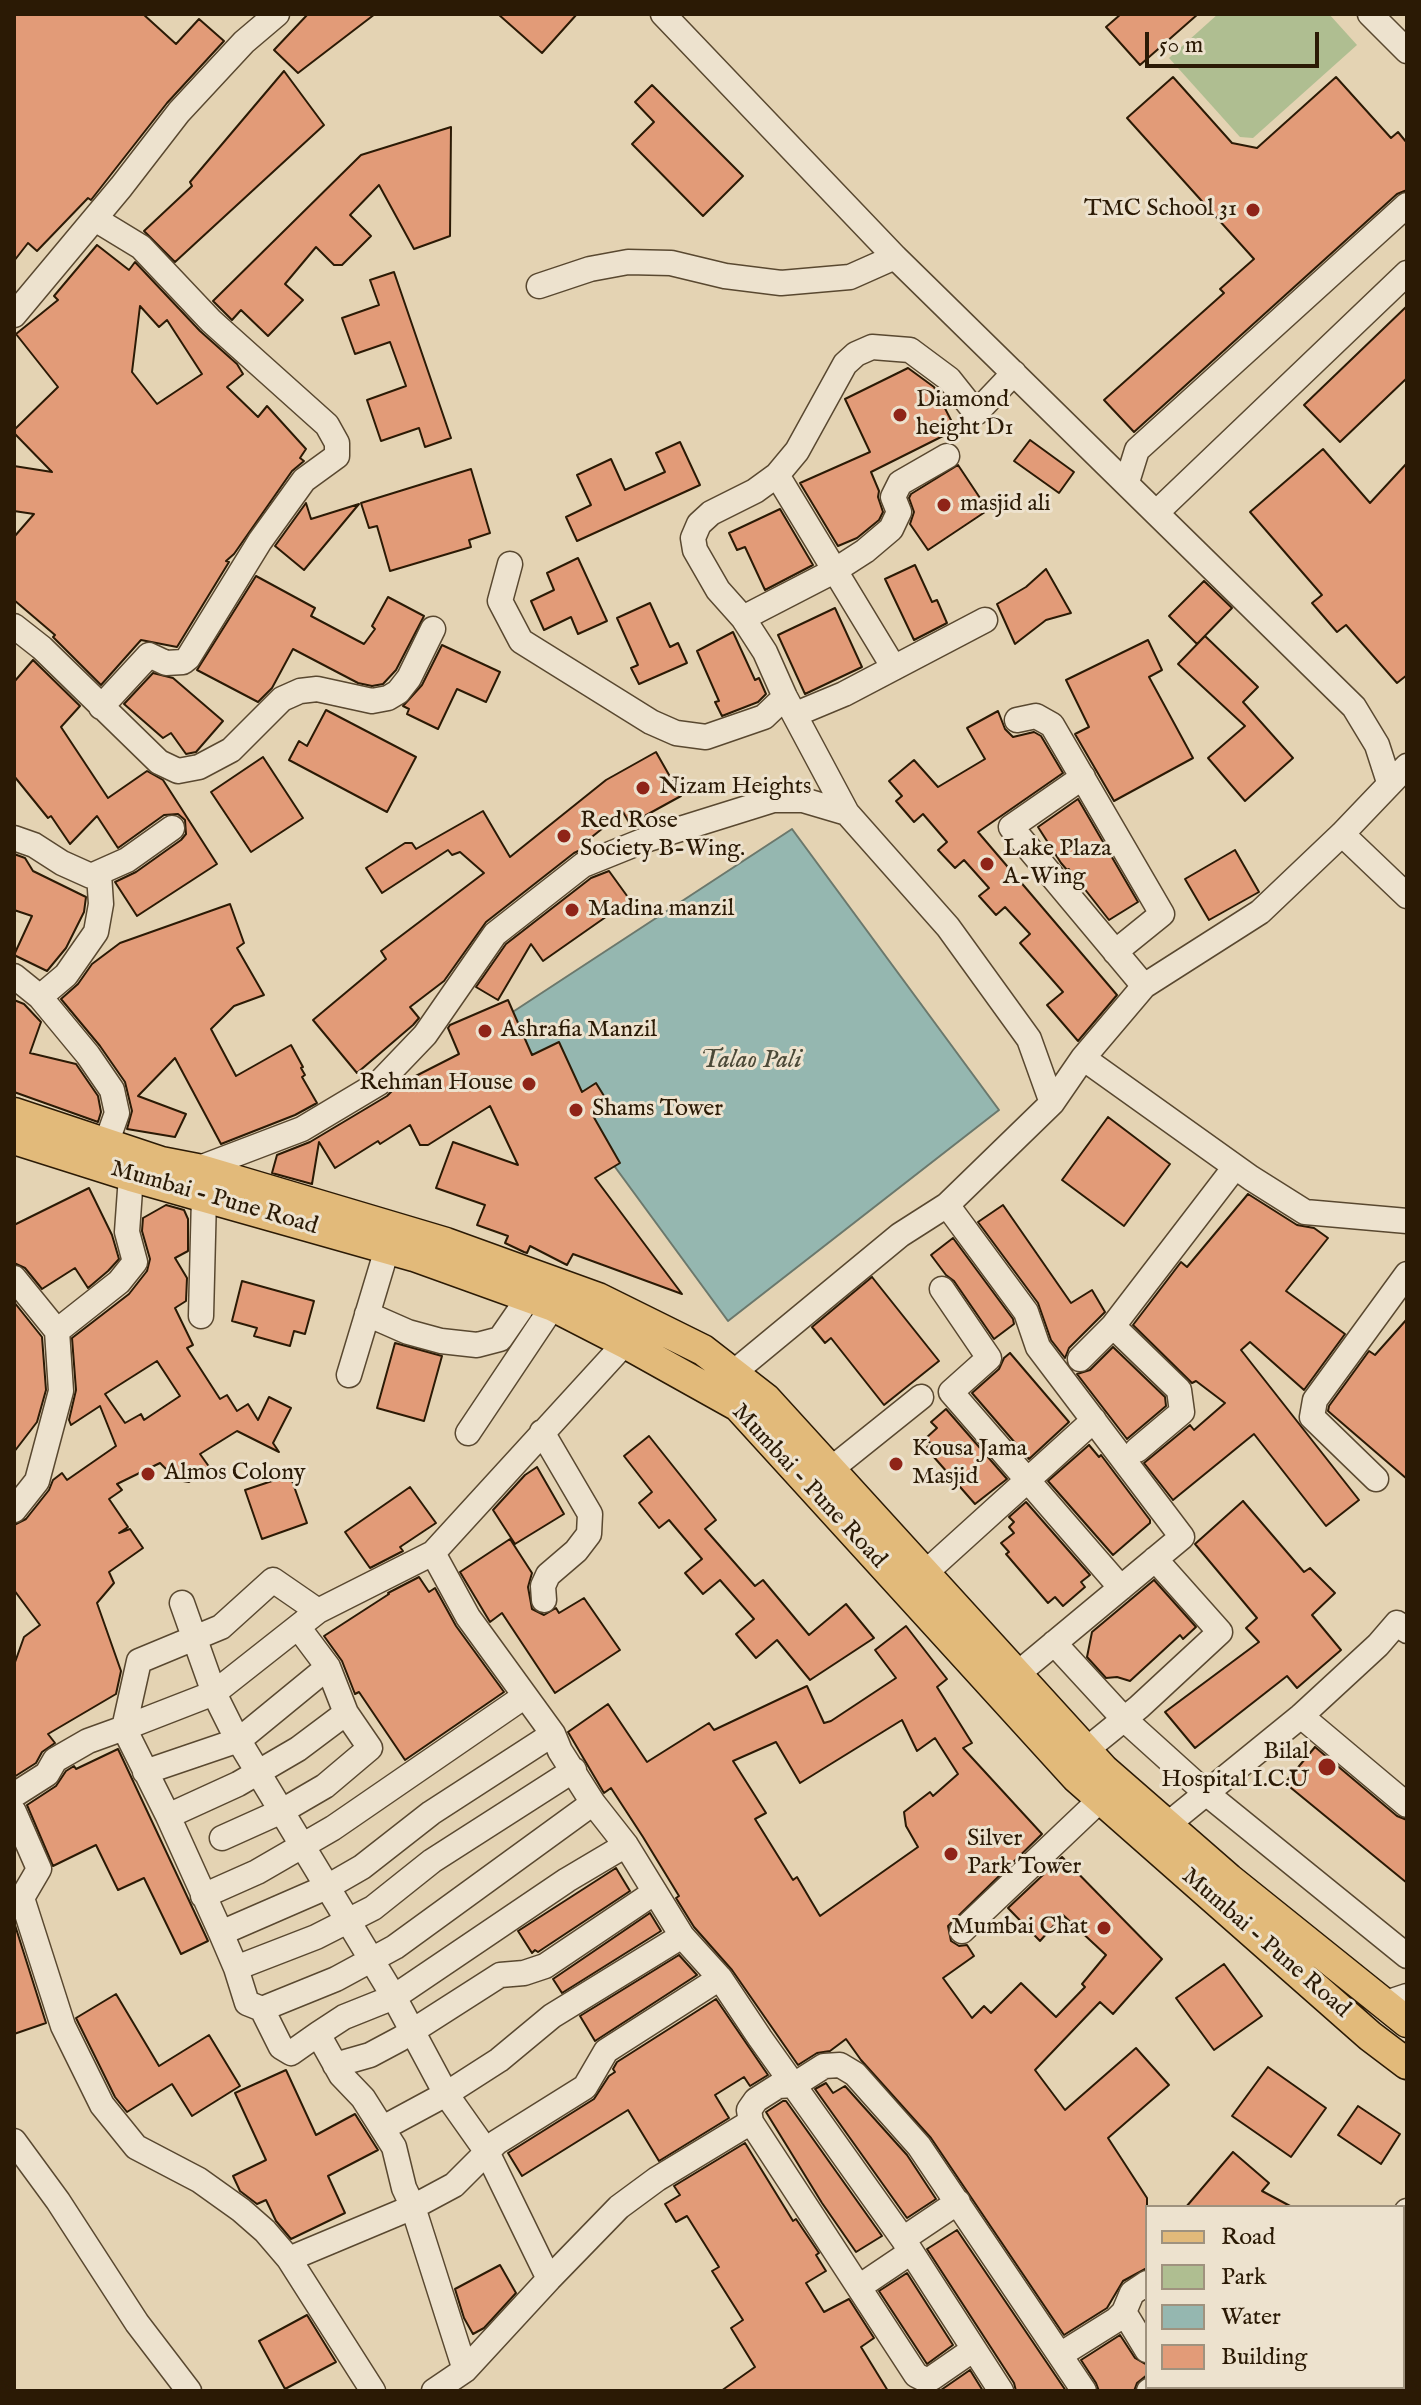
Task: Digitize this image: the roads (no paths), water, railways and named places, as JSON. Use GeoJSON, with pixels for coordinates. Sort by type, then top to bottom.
{"type":"FeatureCollection","features":[{"type":"Feature","properties":{"kind":"main road","name":"Mumbai - Pune Road"},"geometry":{"type":"LineString","coordinates":[[14,1113],[161,1162],[201,1183],[387,1249],[636,1332]]}},
{"type":"Feature","properties":{"kind":"main road","name":"Mumbai - Pune Road"},"geometry":{"type":"LineString","coordinates":[[14,1139],[131,1176],[201,1183],[446,1243],[598,1298],[636,1332],[720,1381],[766,1399],[1104,1770],[1229,1879],[1399,2007]]}},
{"type":"Feature","properties":{"kind":"main road","name":"Mumbai - Pune Road"},"geometry":{"type":"LineString","coordinates":[[720,1381],[738,1406],[1076,1777],[1370,2036],[1407,2064]]}},
{"type":"Feature","properties":{"kind":"street"},"geometry":{"type":"LineString","coordinates":[[14,315],[179,112],[244,42],[277,14]]}},
{"type":"Feature","properties":{"kind":"street"},"geometry":{"type":"LineString","coordinates":[[663,14],[895,257],[1354,707],[1377,745],[1389,782]]}},
{"type":"Feature","properties":{"kind":"street"},"geometry":{"type":"LineString","coordinates":[[1370,14],[1407,51]]}},
{"type":"Feature","properties":{"kind":"street"},"geometry":{"type":"LineString","coordinates":[[1127,482],[1137,450],[1407,205]]}},
{"type":"Feature","properties":{"kind":"street"},"geometry":{"type":"LineString","coordinates":[[95,219],[141,247],[211,321],[327,425],[337,443],[337,456],[304,480],[260,541],[188,658],[183,662],[166,663],[149,655],[101,707]]}},
{"type":"Feature","properties":{"kind":"street"},"geometry":{"type":"LineString","coordinates":[[539,286],[590,269],[628,262],[671,263],[725,276],[781,283],[850,277],[895,257]]}},
{"type":"Feature","properties":{"kind":"street"},"geometry":{"type":"LineString","coordinates":[[1157,512],[1407,273]]}},
{"type":"Feature","properties":{"kind":"street"},"geometry":{"type":"LineString","coordinates":[[1014,373],[976,413],[949,379],[910,350],[872,347],[856,354],[845,364],[797,451],[777,475],[755,491],[711,513],[699,524],[693,538],[695,550],[718,590],[743,618],[765,652],[847,813],[948,927],[1029,1039],[1052,1103]]}},
{"type":"Feature","properties":{"kind":"street"},"geometry":{"type":"LineString","coordinates":[[743,618],[834,571],[865,551],[891,529],[899,512],[893,497],[900,483],[947,456]]}},
{"type":"Feature","properties":{"kind":"street"},"geometry":{"type":"LineString","coordinates":[[777,475],[894,668]]}},
{"type":"Feature","properties":{"kind":"street"},"geometry":{"type":"LineString","coordinates":[[510,564],[500,601],[521,641],[651,722],[676,733],[706,737],[790,706],[844,694],[985,620]]}},
{"type":"Feature","properties":{"kind":"street"},"geometry":{"type":"LineString","coordinates":[[18,639],[42,648],[159,762],[178,771],[199,767],[231,750],[282,699],[300,691],[317,689],[372,701],[388,698],[398,692],[409,678],[433,629]]}},
{"type":"Feature","properties":{"kind":"street"},"geometry":{"type":"LineString","coordinates":[[1017,720],[1036,716],[1052,725],[1162,914],[1115,952]]}},
{"type":"Feature","properties":{"kind":"street"},"geometry":{"type":"LineString","coordinates":[[720,1381],[900,1235],[947,1205],[1052,1103],[1083,1058],[1144,986],[1260,912],[1342,834],[1407,766]]}},
{"type":"Feature","properties":{"kind":"street"},"geometry":{"type":"LineString","coordinates":[[1083,777],[1011,827],[1144,986]]}},
{"type":"Feature","properties":{"kind":"street"},"geometry":{"type":"LineString","coordinates":[[201,1316],[201,1183],[379,1083],[425,1035],[495,934],[583,865],[645,840],[773,800],[803,800],[847,813]]}},
{"type":"Feature","properties":{"kind":"street"},"geometry":{"type":"LineString","coordinates":[[14,838],[34,845],[85,876],[99,874],[127,860],[172,828]]}},
{"type":"Feature","properties":{"kind":"street"},"geometry":{"type":"LineString","coordinates":[[1342,834],[1407,896]]}},
{"type":"Feature","properties":{"kind":"street"},"geometry":{"type":"LineString","coordinates":[[40,997],[66,975],[96,932],[101,904],[99,874]]}},
{"type":"Feature","properties":{"kind":"street"},"geometry":{"type":"LineString","coordinates":[[14,976],[40,997],[88,1055],[112,1090],[117,1113],[106,1144]]}},
{"type":"Feature","properties":{"kind":"street"},"geometry":{"type":"LineString","coordinates":[[1083,1058],[1235,1167],[1305,1212],[1407,1221]]}},
{"type":"Feature","properties":{"kind":"street"},"geometry":{"type":"LineString","coordinates":[[1080,1359],[1113,1326],[1235,1167]]}},
{"type":"Feature","properties":{"kind":"street"},"geometry":{"type":"LineString","coordinates":[[57,1331],[119,1282],[135,1262],[127,1232],[131,1176]]}},
{"type":"Feature","properties":{"kind":"street"},"geometry":{"type":"LineString","coordinates":[[947,1205],[1026,1312],[1038,1347],[1182,1537],[1016,1675]]}},
{"type":"Feature","properties":{"kind":"street"},"geometry":{"type":"LineString","coordinates":[[349,1375],[387,1249]]}},
{"type":"Feature","properties":{"kind":"street"},"geometry":{"type":"LineString","coordinates":[[1376,1479],[1312,1417],[1315,1400],[1407,1274]]}},
{"type":"Feature","properties":{"kind":"street"},"geometry":{"type":"LineString","coordinates":[[14,1278],[57,1331],[61,1391],[37,1481],[14,1510]]}},
{"type":"Feature","properties":{"kind":"street"},"geometry":{"type":"LineString","coordinates":[[942,1289],[989,1358],[951,1392],[1121,1588]]}},
{"type":"Feature","properties":{"kind":"street"},"geometry":{"type":"LineString","coordinates":[[367,1314],[408,1332],[441,1341],[477,1345],[500,1339],[541,1302]]}},
{"type":"Feature","properties":{"kind":"street"},"geometry":{"type":"LineString","coordinates":[[468,1433],[541,1302]]}},
{"type":"Feature","properties":{"kind":"street"},"geometry":{"type":"LineString","coordinates":[[1113,1326],[1179,1390],[1182,1412],[1137,1450]]}},
{"type":"Feature","properties":{"kind":"street"},"geometry":{"type":"LineString","coordinates":[[14,1795],[47,1774],[55,1760],[88,1741],[214,1693],[318,1611],[433,1553],[636,1332]]}},
{"type":"Feature","properties":{"kind":"street"},"geometry":{"type":"LineString","coordinates":[[830,1470],[921,1397]]}},
{"type":"Feature","properties":{"kind":"street"},"geometry":{"type":"LineString","coordinates":[[924,1574],[1094,1420]]}},
{"type":"Feature","properties":{"kind":"street"},"geometry":{"type":"LineString","coordinates":[[542,1432],[590,1514],[589,1534],[576,1551],[548,1575],[543,1586],[544,1600]]}},
{"type":"Feature","properties":{"kind":"street"},"geometry":{"type":"LineString","coordinates":[[433,1553],[468,1617],[553,1734],[560,1751],[593,1803],[626,1845],[682,1936],[720,1978],[907,2246],[1001,2391]]}},
{"type":"Feature","properties":{"kind":"street"},"geometry":{"type":"LineString","coordinates":[[1086,1750],[1220,1632],[1155,1559]]}},
{"type":"Feature","properties":{"kind":"street"},"geometry":{"type":"LineString","coordinates":[[318,1611],[273,1580],[221,1627],[139,1661],[124,1728],[221,1933],[247,2003],[262,2009],[281,2047],[291,2053],[344,2017],[394,1997],[567,1880],[626,1845]]}},
{"type":"Feature","properties":{"kind":"street"},"geometry":{"type":"LineString","coordinates":[[182,1603],[214,1693],[239,1740],[394,1997],[446,2094],[487,2152],[549,2279]]}},
{"type":"Feature","properties":{"kind":"street"},"geometry":{"type":"LineString","coordinates":[[1167,1825],[1301,1716],[1378,1645],[1397,1623],[1407,1631]]}},
{"type":"Feature","properties":{"kind":"street"},"geometry":{"type":"LineString","coordinates":[[222,1838],[282,1811],[325,1786],[370,1748],[346,1713],[328,1667],[298,1627]]}},
{"type":"Feature","properties":{"kind":"street"},"geometry":{"type":"LineString","coordinates":[[1054,1643],[1124,1719],[1206,1793],[1407,1956]]}},
{"type":"Feature","properties":{"kind":"street"},"geometry":{"type":"LineString","coordinates":[[145,1772],[239,1740],[328,1667]]}},
{"type":"Feature","properties":{"kind":"street"},"geometry":{"type":"LineString","coordinates":[[203,1896],[257,1872],[333,1828],[525,1696]]}},
{"type":"Feature","properties":{"kind":"street"},"geometry":{"type":"LineString","coordinates":[[168,1816],[298,1749],[346,1713]]}},
{"type":"Feature","properties":{"kind":"street"},"geometry":{"type":"LineString","coordinates":[[1301,1716],[1407,1805]]}},
{"type":"Feature","properties":{"kind":"street"},"geometry":{"type":"LineString","coordinates":[[221,1933],[329,1886],[362,1867],[431,1813],[553,1734]]}},
{"type":"Feature","properties":{"kind":"street"},"geometry":{"type":"LineString","coordinates":[[236,1968],[316,1937],[373,1908],[432,1861],[574,1770]]}},
{"type":"Feature","properties":{"kind":"street"},"geometry":{"type":"LineString","coordinates":[[962,1931],[1101,1799]]}},
{"type":"Feature","properties":{"kind":"street"},"geometry":{"type":"LineString","coordinates":[[262,2009],[336,1979],[395,1947],[593,1803]]}},
{"type":"Feature","properties":{"kind":"street"},"geometry":{"type":"LineString","coordinates":[[14,1812],[39,1869],[22,1898],[63,2026],[102,2105],[136,2147],[199,2180],[265,2231],[289,2259],[373,2391]]}},
{"type":"Feature","properties":{"kind":"street"},"geometry":{"type":"LineString","coordinates":[[335,2065],[370,2055],[413,2032],[500,1975],[524,1973],[545,1966],[655,1892]]}},
{"type":"Feature","properties":{"kind":"street"},"geometry":{"type":"LineString","coordinates":[[383,2128],[446,2094],[499,2060],[552,2016],[682,1936]]}},
{"type":"Feature","properties":{"kind":"street"},"geometry":{"type":"LineString","coordinates":[[289,2259],[413,2207],[454,2185],[497,2142],[585,2087],[606,2051],[720,1978]]}},
{"type":"Feature","properties":{"kind":"street"},"geometry":{"type":"LineString","coordinates":[[318,2034],[335,2065],[363,2098],[394,2147],[404,2188],[413,2207],[465,2370]]}},
{"type":"Feature","properties":{"kind":"street"},"geometry":{"type":"LineString","coordinates":[[974,2349],[926,2380],[916,2375],[751,2122],[749,2110],[756,2100],[778,2086],[794,2085],[824,2066],[840,2065],[855,2074],[919,2146],[1084,2391]]}},
{"type":"Feature","properties":{"kind":"street"},"geometry":{"type":"LineString","coordinates":[[434,2391],[465,2370],[619,2207],[657,2179],[751,2122]]}},
{"type":"Feature","properties":{"kind":"street"},"geometry":{"type":"LineString","coordinates":[[14,2141],[58,2201],[183,2389]]}},
{"type":"Feature","properties":{"kind":"street"},"geometry":{"type":"LineString","coordinates":[[859,2287],[958,2202]]}},
{"type":"Feature","properties":{"kind":"street"},"geometry":{"type":"LineString","coordinates":[[1060,2355],[1116,2320],[1124,2312],[1132,2293],[1145,2284]]}},
{"type":"Feature","properties":{"kind":"street"},"geometry":{"type":"LineString","coordinates":[[1124,2312],[1145,2347]]}},
{"type":"Feature","properties":{"kind":"water","name":"Talao Pali"},"geometry":{"type":"Polygon","coordinates":[[[792,829],[999,1110],[728,1321],[505,1017],[792,829]]]}},
{"type":"Feature","properties":{"kind":"place","name":"TMC School 31"},"geometry":{"type":"Point","coordinates":[1253,210]}},
{"type":"Feature","properties":{"kind":"place","name":"Diamond height D1"},"geometry":{"type":"Point","coordinates":[900,415]}},
{"type":"Feature","properties":{"kind":"place","name":"masjid ali"},"geometry":{"type":"Point","coordinates":[944,505]}},
{"type":"Feature","properties":{"kind":"place","name":"Nizam Heights"},"geometry":{"type":"Point","coordinates":[643,788]}},
{"type":"Feature","properties":{"kind":"place","name":"Red Rose Society B-Wing."},"geometry":{"type":"Point","coordinates":[564,836]}},
{"type":"Feature","properties":{"kind":"place","name":"Lake Plaza A-Wing"},"geometry":{"type":"Point","coordinates":[987,864]}},
{"type":"Feature","properties":{"kind":"place","name":"Madina manzil"},"geometry":{"type":"Point","coordinates":[572,910]}},
{"type":"Feature","properties":{"kind":"place","name":"Ashrafia Manzil"},"geometry":{"type":"Point","coordinates":[485,1031]}},
{"type":"Feature","properties":{"kind":"place","name":"Rehman House"},"geometry":{"type":"Point","coordinates":[529,1084]}},
{"type":"Feature","properties":{"kind":"place","name":"Shams Tower"},"geometry":{"type":"Point","coordinates":[576,1110]}},
{"type":"Feature","properties":{"kind":"place","name":"Kousa Jama Masjid"},"geometry":{"type":"Point","coordinates":[896,1464]}},
{"type":"Feature","properties":{"kind":"place","name":"Almos Colony"},"geometry":{"type":"Point","coordinates":[148,1474]}},
{"type":"Feature","properties":{"kind":"place","name":"Bilal Hospital I.C.U"},"geometry":{"type":"Point","coordinates":[1327,1767]}},
{"type":"Feature","properties":{"kind":"place","name":"Silver Park Tower"},"geometry":{"type":"Point","coordinates":[951,1854]}},
{"type":"Feature","properties":{"kind":"place","name":"Mumbai Chat"},"geometry":{"type":"Point","coordinates":[1104,1928]}}]}
